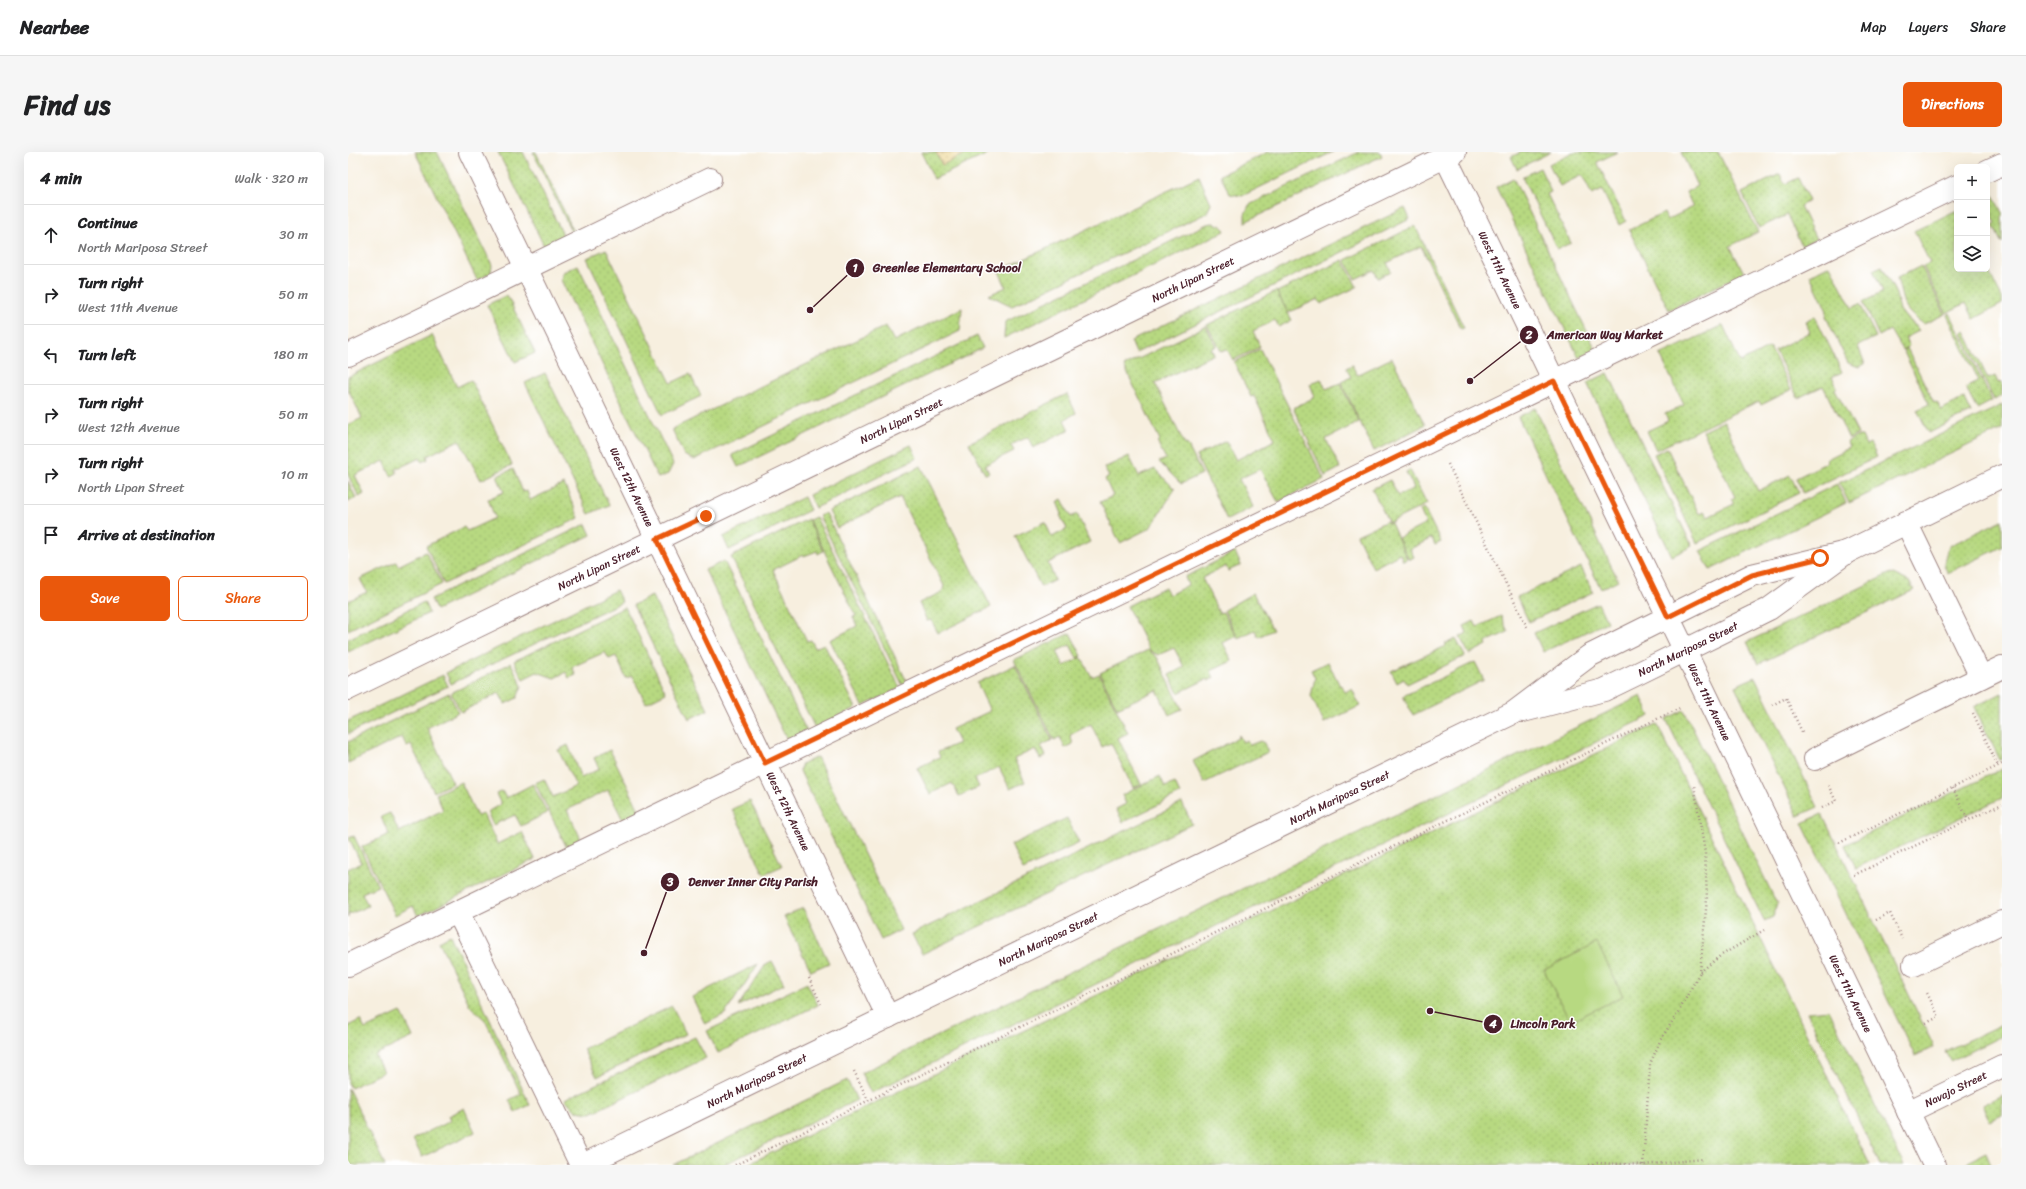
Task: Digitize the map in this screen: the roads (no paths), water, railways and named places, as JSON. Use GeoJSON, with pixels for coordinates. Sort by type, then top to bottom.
{"type":"FeatureCollection","features":[{"type":"Feature","properties":{"kind":"street","name":"West 12th Avenue"},"geometry":{"type":"LineString","coordinates":[[470,152],[888,1017]]}},
{"type":"Feature","properties":{"kind":"street","name":"West 11th Avenue"},"geometry":{"type":"LineString","coordinates":[[1448,154],[1554,381],[1934,1165]]}},
{"type":"Feature","properties":{"kind":"street","name":"North Lipan Street"},"geometry":{"type":"LineString","coordinates":[[348,689],[1448,154]]}},
{"type":"Feature","properties":{"kind":"street"},"geometry":{"type":"LineString","coordinates":[[1990,170],[2002,164]]}},
{"type":"Feature","properties":{"kind":"street"},"geometry":{"type":"LineString","coordinates":[[348,355],[710,179]]}},
{"type":"Feature","properties":{"kind":"street"},"geometry":{"type":"LineString","coordinates":[[348,965],[1954,187]]}},
{"type":"Feature","properties":{"kind":"street","name":"North Mariposa Street"},"geometry":{"type":"LineString","coordinates":[[1513,713],[1604,690],[1685,651],[1769,609],[1847,552],[2002,476]]}},
{"type":"Feature","properties":{"kind":"street"},"geometry":{"type":"LineString","coordinates":[[1906,522],[1981,678]]}},
{"type":"Feature","properties":{"kind":"street","name":"North Mariposa Street"},"geometry":{"type":"LineString","coordinates":[[582,1165],[1513,713],[1589,656],[1752,575],[1847,552]]}},
{"type":"Feature","properties":{"kind":"street"},"geometry":{"type":"LineString","coordinates":[[1815,759],[2002,667]]}},
{"type":"Feature","properties":{"kind":"street"},"geometry":{"type":"LineString","coordinates":[[458,912],[582,1165]]}},
{"type":"Feature","properties":{"kind":"street"},"geometry":{"type":"LineString","coordinates":[[1914,965],[2002,922]]}},
{"type":"Feature","properties":{"kind":"street","name":"Navajo Street"},"geometry":{"type":"LineString","coordinates":[[1908,1112],[2002,1066]]}},
{"type":"Feature","properties":{"kind":"place","name":"Greenlee Elementary School"},"geometry":{"type":"Point","coordinates":[810,310]}},
{"type":"Feature","properties":{"kind":"place","name":"American Way Market"},"geometry":{"type":"Point","coordinates":[1470,381]}},
{"type":"Feature","properties":{"kind":"place","name":"Denver Inner City Parish"},"geometry":{"type":"Point","coordinates":[644,953]}},
{"type":"Feature","properties":{"kind":"place","name":"Lincoln Park"},"geometry":{"type":"Point","coordinates":[1430,1011]}}]}
